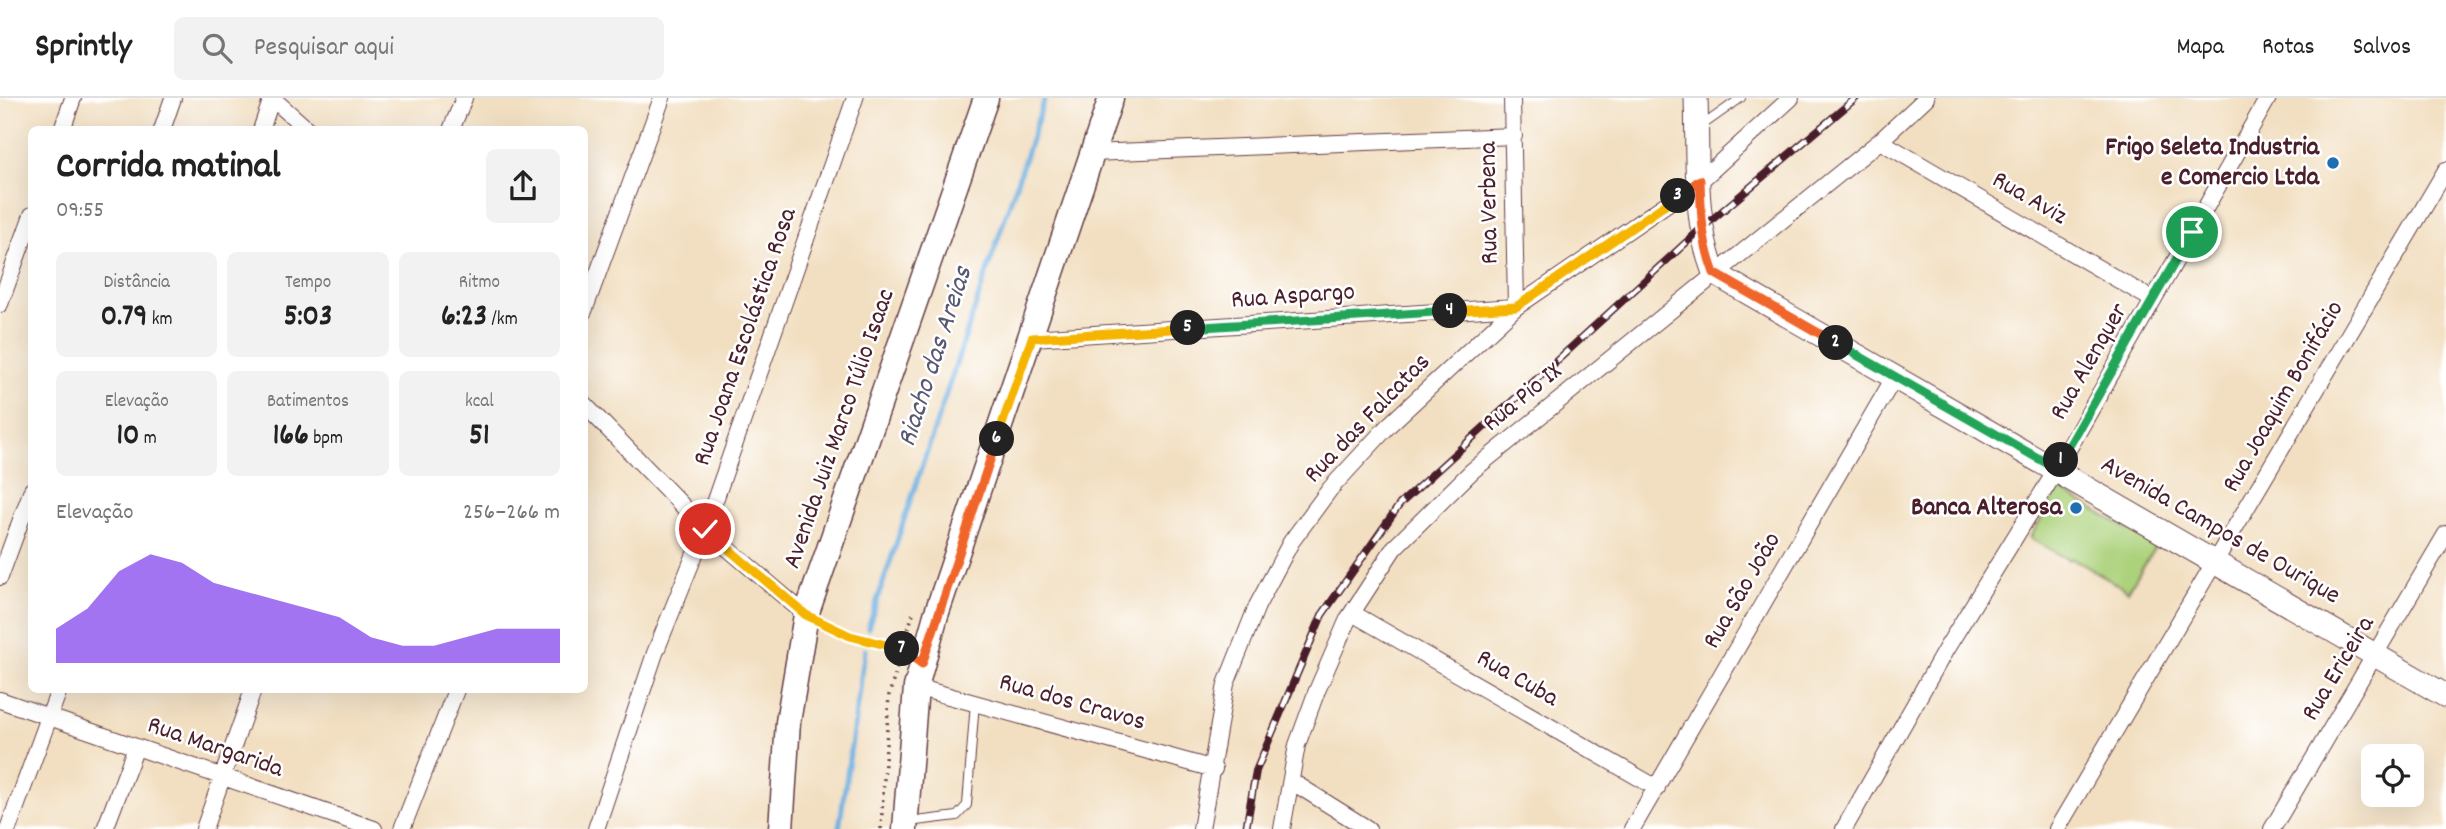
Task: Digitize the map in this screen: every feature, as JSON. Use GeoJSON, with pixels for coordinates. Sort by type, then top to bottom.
{"type":"FeatureCollection","features":[{"type":"Feature","properties":{"kind":"main road","name":"Avenida Juiz Marco Túlio Isaac"},"geometry":{"type":"LineString","coordinates":[[781,829],[788,722],[806,615],[986,98]]}},
{"type":"Feature","properties":{"kind":"main road"},"geometry":{"type":"LineString","coordinates":[[905,826],[919,675],[936,615],[1032,338],[1111,98]]}},
{"type":"Feature","properties":{"kind":"main road"},"geometry":{"type":"LineString","coordinates":[[1696,98],[1702,228],[1706,253],[1714,273]]}},
{"type":"Feature","properties":{"kind":"main road","name":"Avenida Campos de Ourique"},"geometry":{"type":"LineString","coordinates":[[1714,273],[2217,561],[2446,696]]}},
{"type":"Feature","properties":{"kind":"street"},"geometry":{"type":"LineString","coordinates":[[63,126],[73,98]]}},
{"type":"Feature","properties":{"kind":"street"},"geometry":{"type":"LineString","coordinates":[[163,126],[173,98]]}},
{"type":"Feature","properties":{"kind":"street"},"geometry":{"type":"LineString","coordinates":[[262,126],[272,98],[304,126]]}},
{"type":"Feature","properties":{"kind":"street"},"geometry":{"type":"LineString","coordinates":[[454,126],[464,98]]}},
{"type":"Feature","properties":{"kind":"street"},"geometry":{"type":"LineString","coordinates":[[588,300],[662,98]]}},
{"type":"Feature","properties":{"kind":"street","name":"Rua Joana Escolástica Rosa"},"geometry":{"type":"LineString","coordinates":[[596,829],[655,653],[705,529],[855,98]]}},
{"type":"Feature","properties":{"kind":"street","name":"Rua Verbena"},"geometry":{"type":"LineString","coordinates":[[1512,98],[1516,307]]}},
{"type":"Feature","properties":{"kind":"street","name":"Rua das Falcatas"},"geometry":{"type":"LineString","coordinates":[[1201,829],[1214,769],[1227,684],[1257,606],[1290,542],[1330,489],[1389,425],[1516,307],[1700,180],[1791,98]]}},
{"type":"Feature","properties":{"kind":"street","name":"Rua Pio IX"},"geometry":{"type":"LineString","coordinates":[[1282,829],[1297,745],[1352,612],[1394,548],[1472,471],[1880,141],[1926,98]]}},
{"type":"Feature","properties":{"kind":"street","name":"Rua Alenquer"},"geometry":{"type":"LineString","coordinates":[[1844,829],[1946,649],[2057,469],[2268,98]]}},
{"type":"Feature","properties":{"kind":"street"},"geometry":{"type":"LineString","coordinates":[[1091,153],[1514,136]]}},
{"type":"Feature","properties":{"kind":"street","name":"Rua Aviz"},"geometry":{"type":"LineString","coordinates":[[1880,141],[2153,300]]}},
{"type":"Feature","properties":{"kind":"street","name":"Rua Joaquim Bonifácio"},"geometry":{"type":"LineString","coordinates":[[2057,829],[2446,170]]}},
{"type":"Feature","properties":{"kind":"street"},"geometry":{"type":"LineString","coordinates":[[0,304],[28,226]]}},
{"type":"Feature","properties":{"kind":"street","name":"Rua Aspargo"},"geometry":{"type":"LineString","coordinates":[[1032,338],[1516,307]]}},
{"type":"Feature","properties":{"kind":"street","name":"Rua São João"},"geometry":{"type":"LineString","coordinates":[[1632,829],[1895,376]]}},
{"type":"Feature","properties":{"kind":"street"},"geometry":{"type":"LineString","coordinates":[[588,408],[705,529],[806,615]]}},
{"type":"Feature","properties":{"kind":"street"},"geometry":{"type":"LineString","coordinates":[[0,577],[28,501]]}},
{"type":"Feature","properties":{"kind":"street","name":"Rua Ericeira"},"geometry":{"type":"LineString","coordinates":[[2272,829],[2446,534]]}},
{"type":"Feature","properties":{"kind":"street","name":"Rua Cuba"},"geometry":{"type":"LineString","coordinates":[[1352,612],[1657,788]]}},
{"type":"Feature","properties":{"kind":"street","name":"Rua dos Cravos"},"geometry":{"type":"LineString","coordinates":[[919,675],[975,702],[1214,769]]}},
{"type":"Feature","properties":{"kind":"street"},"geometry":{"type":"LineString","coordinates":[[8,829],[58,693]]}},
{"type":"Feature","properties":{"kind":"street"},"geometry":{"type":"LineString","coordinates":[[204,829],[252,693]]}},
{"type":"Feature","properties":{"kind":"street"},"geometry":{"type":"LineString","coordinates":[[402,829],[455,693]]}},
{"type":"Feature","properties":{"kind":"street","name":"Rua Margarida"},"geometry":{"type":"LineString","coordinates":[[0,700],[374,829]]}},
{"type":"Feature","properties":{"kind":"street"},"geometry":{"type":"LineString","coordinates":[[105,829],[136,747]]}},
{"type":"Feature","properties":{"kind":"street"},"geometry":{"type":"LineString","coordinates":[[1291,781],[1367,829]]}},
{"type":"Feature","properties":{"kind":"lane"},"geometry":{"type":"LineString","coordinates":[[1698,129],[1741,98]]}},
{"type":"Feature","properties":{"kind":"lane"},"geometry":{"type":"LineString","coordinates":[[905,826],[957,816],[967,805],[975,702]]}},
{"type":"Feature","properties":{"kind":"path"},"geometry":{"type":"LineString","coordinates":[[806,615],[850,636],[901,648],[919,675]]}},
{"type":"Feature","properties":{"kind":"path"},"geometry":{"type":"LineString","coordinates":[[881,829],[889,695],[901,648]]}},
{"type":"Feature","properties":{"kind":"green space"},"geometry":{"type":"Polygon","coordinates":[[[2059,489],[2156,546],[2128,591],[2072,558],[2069,560],[2030,538],[2059,489]]]}},
{"type":"Feature","properties":{"kind":"waterway","name":"Riacho das Areias"},"geometry":{"type":"LineString","coordinates":[[868,628],[1045,98]]}},
{"type":"Feature","properties":{"kind":"waterway","name":"Riacho das Areias"},"geometry":{"type":"LineString","coordinates":[[839,829],[865,650]]}},
{"type":"Feature","properties":{"kind":"railway"},"geometry":{"type":"LineString","coordinates":[[1246,829],[1256,771],[1322,615],[1400,504],[1702,228],[1856,98]]}},
{"type":"Feature","properties":{"kind":"place","name":"Frigo Seleta Industria e Comercio Ltda"},"geometry":{"type":"Point","coordinates":[2333,163]}},
{"type":"Feature","properties":{"kind":"place","name":"Banca Alterosa"},"geometry":{"type":"Point","coordinates":[2076,508]}},
{"type":"Feature","properties":{"kind":"route"},"geometry":{"type":"LineString","coordinates":[[705,529],[806,615],[850,636],[905,649],[922,664],[936,615],[1032,338],[1516,307],[1700,180],[1702,228],[1706,253],[1714,273],[2057,469],[2192,232]]}}]}
